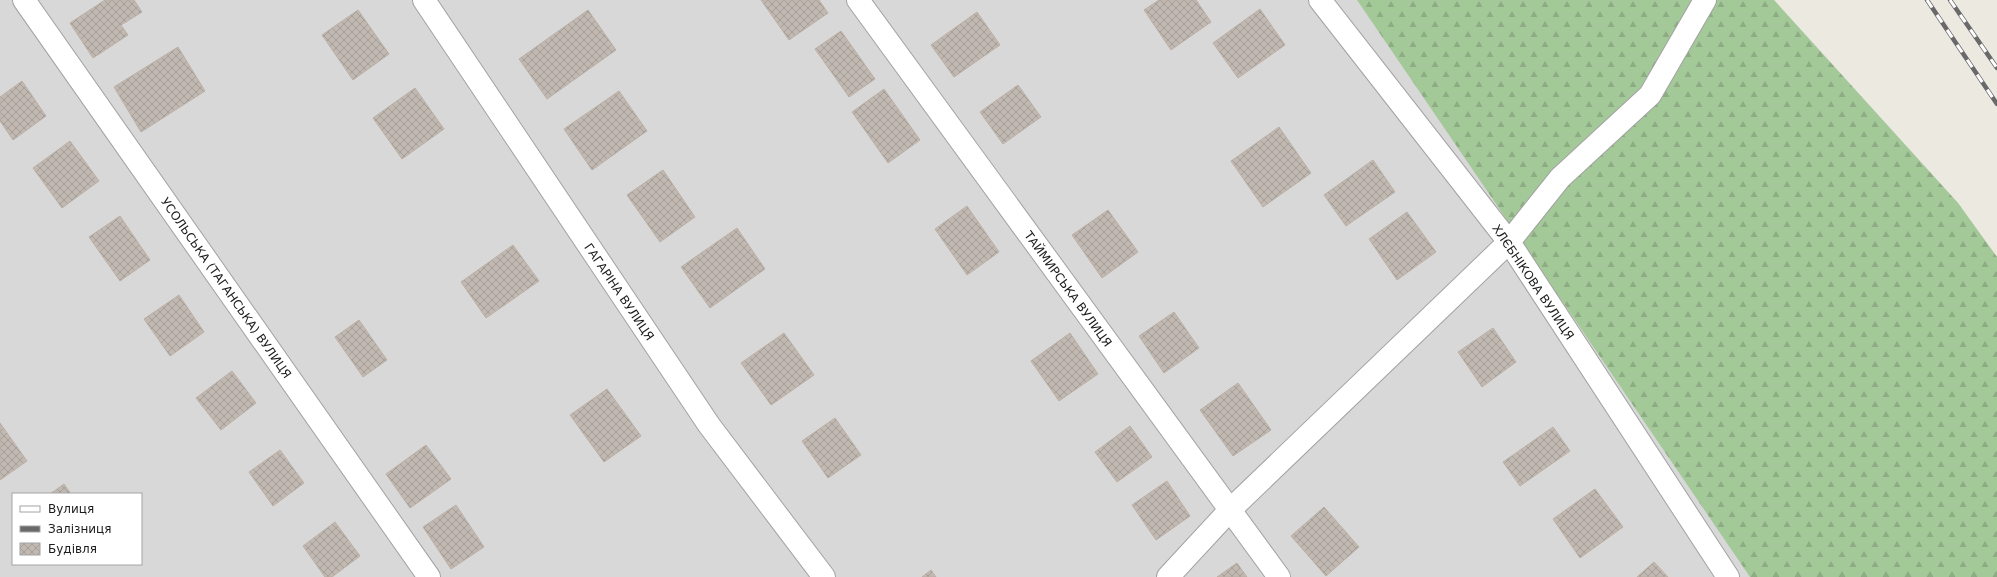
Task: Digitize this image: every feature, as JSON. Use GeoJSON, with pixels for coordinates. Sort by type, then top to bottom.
{"type":"FeatureCollection","features":[{"type":"Feature","properties":{"kind":"street","name":"УСОЛЬСЬКА (ТАГАНСЬКА) ВУЛИЦЯ"},"geometry":{"type":"LineString","coordinates":[[24,0],[429,577]]}},
{"type":"Feature","properties":{"kind":"street","name":"ГАГАРІНА ВУЛИЦЯ"},"geometry":{"type":"LineString","coordinates":[[424,0],[709,425],[824,577]]}},
{"type":"Feature","properties":{"kind":"street","name":"ТАЙМИРСЬКА ВУЛИЦЯ"},"geometry":{"type":"LineString","coordinates":[[858,0],[1229,511],[1279,577]]}},
{"type":"Feature","properties":{"kind":"street","name":"ХЛЄБНІКОВА ВУЛИЦЯ"},"geometry":{"type":"LineString","coordinates":[[1320,0],[1509,242],[1728,577]]}},
{"type":"Feature","properties":{"kind":"street"},"geometry":{"type":"LineString","coordinates":[[1168,577],[1229,511],[1509,242],[1560,178],[1650,95],[1705,0]]}},
{"type":"Feature","properties":{"kind":"shaded area"},"geometry":{"type":"Polygon","coordinates":[[[0,0],[1774,0],[1958,203],[1997,257],[1997,577],[0,577],[0,0]]]}},
{"type":"Feature","properties":{"kind":"green space"},"geometry":{"type":"Polygon","coordinates":[[[1357,0],[1774,0],[1958,203],[1997,257],[1997,577],[1750,577],[1357,0]]]}},
{"type":"Feature","properties":{"kind":"building"},"geometry":{"type":"Polygon","coordinates":[[[105,0],[134,0],[142,12],[121,25],[128,35],[93,58],[70,23],[105,0]]]}},
{"type":"Feature","properties":{"kind":"building"},"geometry":{"type":"Polygon","coordinates":[[[761,0],[819,0],[828,13],[789,40],[761,0]]]}},
{"type":"Feature","properties":{"kind":"building"},"geometry":{"type":"Polygon","coordinates":[[[1159,0],[1196,0],[1211,22],[1171,50],[1144,10],[1159,0]]]}},
{"type":"Feature","properties":{"kind":"building"},"geometry":{"type":"Polygon","coordinates":[[[1260,9],[1285,45],[1238,78],[1213,43],[1260,9]]]}},
{"type":"Feature","properties":{"kind":"building"},"geometry":{"type":"Polygon","coordinates":[[[358,10],[389,54],[353,80],[322,35],[358,10]]]}},
{"type":"Feature","properties":{"kind":"building"},"geometry":{"type":"Polygon","coordinates":[[[588,10],[616,50],[547,99],[519,59],[588,10]]]}},
{"type":"Feature","properties":{"kind":"building"},"geometry":{"type":"Polygon","coordinates":[[[977,12],[1000,45],[954,77],[931,45],[977,12]]]}},
{"type":"Feature","properties":{"kind":"building"},"geometry":{"type":"Polygon","coordinates":[[[841,31],[875,79],[849,97],[815,49],[841,31]]]}},
{"type":"Feature","properties":{"kind":"building"},"geometry":{"type":"Polygon","coordinates":[[[178,47],[205,91],[141,132],[114,87],[178,47]]]}},
{"type":"Feature","properties":{"kind":"building"},"geometry":{"type":"Polygon","coordinates":[[[22,81],[46,116],[13,140],[0,121],[0,97],[22,81]]]}},
{"type":"Feature","properties":{"kind":"building"},"geometry":{"type":"Polygon","coordinates":[[[1018,85],[1041,117],[1003,144],[980,112],[1018,85]]]}},
{"type":"Feature","properties":{"kind":"building"},"geometry":{"type":"Polygon","coordinates":[[[415,88],[444,129],[402,159],[373,118],[415,88]]]}},
{"type":"Feature","properties":{"kind":"building"},"geometry":{"type":"Polygon","coordinates":[[[884,89],[920,140],[888,163],[852,112],[884,89]]]}},
{"type":"Feature","properties":{"kind":"building"},"geometry":{"type":"Polygon","coordinates":[[[619,91],[647,131],[592,170],[564,129],[619,91]]]}},
{"type":"Feature","properties":{"kind":"building"},"geometry":{"type":"Polygon","coordinates":[[[1279,127],[1311,173],[1263,207],[1231,161],[1279,127]]]}},
{"type":"Feature","properties":{"kind":"building"},"geometry":{"type":"Polygon","coordinates":[[[70,141],[99,181],[62,208],[33,168],[70,141]]]}},
{"type":"Feature","properties":{"kind":"building"},"geometry":{"type":"Polygon","coordinates":[[[1373,160],[1395,192],[1346,226],[1324,195],[1373,160]]]}},
{"type":"Feature","properties":{"kind":"building"},"geometry":{"type":"Polygon","coordinates":[[[663,170],[695,217],[660,242],[627,195],[663,170]]]}},
{"type":"Feature","properties":{"kind":"building"},"geometry":{"type":"Polygon","coordinates":[[[967,206],[999,252],[967,275],[935,229],[967,206]]]}},
{"type":"Feature","properties":{"kind":"building"},"geometry":{"type":"Polygon","coordinates":[[[1108,210],[1138,252],[1102,278],[1072,235],[1108,210]]]}},
{"type":"Feature","properties":{"kind":"building"},"geometry":{"type":"Polygon","coordinates":[[[1407,212],[1436,252],[1397,280],[1369,239],[1407,212]]]}},
{"type":"Feature","properties":{"kind":"building"},"geometry":{"type":"Polygon","coordinates":[[[120,216],[150,260],[120,281],[89,237],[120,216]]]}},
{"type":"Feature","properties":{"kind":"building"},"geometry":{"type":"Polygon","coordinates":[[[737,228],[765,269],[710,308],[681,267],[737,228]]]}},
{"type":"Feature","properties":{"kind":"building"},"geometry":{"type":"Polygon","coordinates":[[[513,245],[539,281],[486,318],[461,282],[513,245]]]}},
{"type":"Feature","properties":{"kind":"building"},"geometry":{"type":"Polygon","coordinates":[[[179,295],[204,332],[170,356],[144,319],[179,295]]]}},
{"type":"Feature","properties":{"kind":"building"},"geometry":{"type":"Polygon","coordinates":[[[1174,312],[1199,348],[1164,373],[1139,336],[1174,312]]]}},
{"type":"Feature","properties":{"kind":"building"},"geometry":{"type":"Polygon","coordinates":[[[359,320],[387,360],[363,377],[335,337],[359,320]]]}},
{"type":"Feature","properties":{"kind":"building"},"geometry":{"type":"Polygon","coordinates":[[[1493,328],[1516,362],[1482,387],[1458,352],[1493,328]]]}},
{"type":"Feature","properties":{"kind":"building"},"geometry":{"type":"Polygon","coordinates":[[[784,333],[814,375],[771,405],[741,363],[784,333]]]}},
{"type":"Feature","properties":{"kind":"building"},"geometry":{"type":"Polygon","coordinates":[[[1070,333],[1098,374],[1059,401],[1031,361],[1070,333]]]}},
{"type":"Feature","properties":{"kind":"building"},"geometry":{"type":"Polygon","coordinates":[[[232,371],[256,403],[221,430],[196,398],[232,371]]]}},
{"type":"Feature","properties":{"kind":"building"},"geometry":{"type":"Polygon","coordinates":[[[1238,383],[1271,430],[1233,456],[1200,410],[1238,383]]]}},
{"type":"Feature","properties":{"kind":"building"},"geometry":{"type":"Polygon","coordinates":[[[607,389],[641,436],[604,462],[570,415],[607,389]]]}},
{"type":"Feature","properties":{"kind":"building"},"geometry":{"type":"Polygon","coordinates":[[[835,418],[861,455],[828,478],[802,441],[835,418]]]}},
{"type":"Feature","properties":{"kind":"building"},"geometry":{"type":"Polygon","coordinates":[[[0,423],[27,461],[0,480],[0,423]]]}},
{"type":"Feature","properties":{"kind":"building"},"geometry":{"type":"Polygon","coordinates":[[[1130,426],[1152,457],[1117,482],[1095,452],[1130,426]]]}},
{"type":"Feature","properties":{"kind":"building"},"geometry":{"type":"Polygon","coordinates":[[[1553,427],[1570,451],[1520,486],[1503,462],[1553,427]]]}},
{"type":"Feature","properties":{"kind":"building"},"geometry":{"type":"Polygon","coordinates":[[[426,445],[451,479],[410,508],[386,474],[426,445]]]}},
{"type":"Feature","properties":{"kind":"building"},"geometry":{"type":"Polygon","coordinates":[[[280,450],[304,483],[273,506],[249,472],[280,450]]]}},
{"type":"Feature","properties":{"kind":"building"},"geometry":{"type":"Polygon","coordinates":[[[1167,481],[1190,516],[1156,540],[1132,505],[1167,481]]]}},
{"type":"Feature","properties":{"kind":"building"},"geometry":{"type":"Polygon","coordinates":[[[64,484],[70,493],[51,493],[64,484]]]}},
{"type":"Feature","properties":{"kind":"building"},"geometry":{"type":"Polygon","coordinates":[[[1595,489],[1623,527],[1580,558],[1553,519],[1595,489]]]}},
{"type":"Feature","properties":{"kind":"building"},"geometry":{"type":"Polygon","coordinates":[[[456,505],[484,547],[451,569],[423,527],[456,505]]]}},
{"type":"Feature","properties":{"kind":"building"},"geometry":{"type":"Polygon","coordinates":[[[1324,507],[1359,547],[1326,576],[1291,536],[1324,507]]]}},
{"type":"Feature","properties":{"kind":"building"},"geometry":{"type":"Polygon","coordinates":[[[335,522],[360,556],[332,577],[325,577],[303,546],[335,522]]]}},
{"type":"Feature","properties":{"kind":"building"},"geometry":{"type":"Polygon","coordinates":[[[1654,562],[1668,577],[1637,577],[1654,562]]]}},
{"type":"Feature","properties":{"kind":"building"},"geometry":{"type":"Polygon","coordinates":[[[1237,563],[1247,577],[1217,577],[1237,563]]]}},
{"type":"Feature","properties":{"kind":"building"},"geometry":{"type":"Polygon","coordinates":[[[931,570],[936,577],[922,577],[931,570]]]}},
{"type":"Feature","properties":{"kind":"railway"},"geometry":{"type":"LineString","coordinates":[[1927,0],[1997,104]]}},
{"type":"Feature","properties":{"kind":"railway"},"geometry":{"type":"LineString","coordinates":[[1950,0],[1997,68]]}}]}
